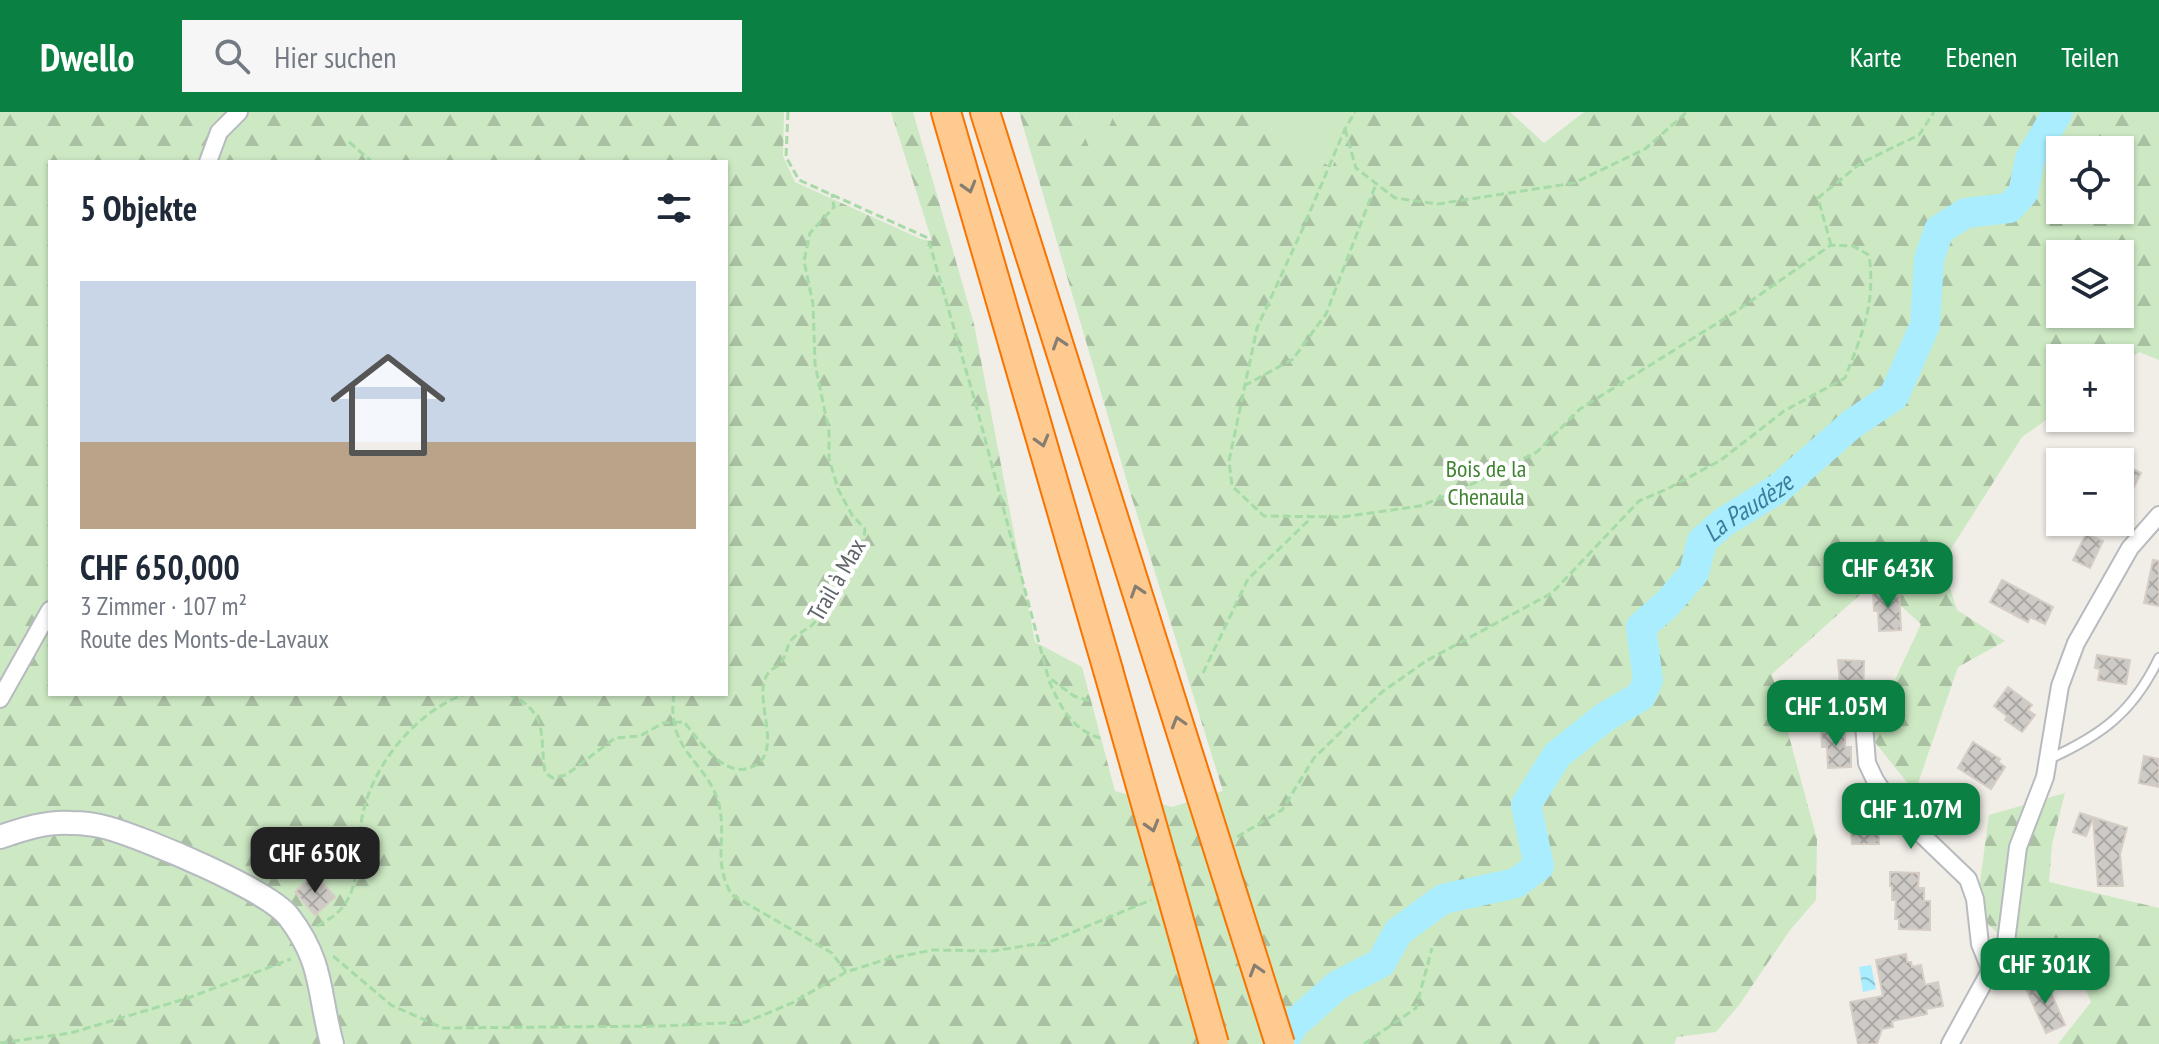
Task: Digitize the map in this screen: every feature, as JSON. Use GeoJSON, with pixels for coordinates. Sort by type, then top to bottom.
{"type":"FeatureCollection","features":[{"type":"Feature","properties":{"kind":"highway"},"geometry":{"type":"LineString","coordinates":[[946,112],[1214,1044]]}},
{"type":"Feature","properties":{"kind":"highway"},"geometry":{"type":"LineString","coordinates":[[985,112],[1280,1044]]}},
{"type":"Feature","properties":{"kind":"street"},"geometry":{"type":"LineString","coordinates":[[209,160],[219,132],[239,112]]}},
{"type":"Feature","properties":{"kind":"street"},"geometry":{"type":"LineString","coordinates":[[1950,1044],[2006,942],[2018,847],[2045,777],[2060,686],[2076,643],[2130,548],[2159,515]]}},
{"type":"Feature","properties":{"kind":"street"},"geometry":{"type":"LineString","coordinates":[[0,699],[48,614]]}},
{"type":"Feature","properties":{"kind":"street"},"geometry":{"type":"LineString","coordinates":[[1864,724],[1867,763],[1893,807],[1968,879],[1975,899],[1980,944],[1991,971]]}},
{"type":"Feature","properties":{"kind":"street"},"geometry":{"type":"LineString","coordinates":[[0,837],[45,824],[68,822],[111,828],[205,867],[259,894],[287,914],[312,952],[332,1044]]}},
{"type":"Feature","properties":{"kind":"lane"},"geometry":{"type":"LineString","coordinates":[[2049,759],[2088,741],[2117,719],[2150,677],[2159,658]]}},
{"type":"Feature","properties":{"kind":"path"},"geometry":{"type":"LineString","coordinates":[[788,112],[786,157],[799,180],[928,238],[1048,677],[1074,696],[1095,702]]}},
{"type":"Feature","properties":{"kind":"path"},"geometry":{"type":"LineString","coordinates":[[1230,842],[1282,810],[1314,758],[1382,692],[1426,661],[1552,593],[1639,501],[1721,460],[1784,411],[1845,378],[1866,321],[1873,284],[1869,255],[1853,246],[1831,245],[1735,312],[1580,409],[1537,452],[1460,490],[1420,506],[1342,517],[1264,516],[1232,486],[1229,461],[1257,328],[1355,112]]}},
{"type":"Feature","properties":{"kind":"path"},"geometry":{"type":"LineString","coordinates":[[1345,129],[1356,168],[1395,198],[1438,204],[1574,183],[1645,149],[1687,112]]}},
{"type":"Feature","properties":{"kind":"path"},"geometry":{"type":"LineString","coordinates":[[1831,245],[1818,198],[1861,163],[1919,135],[1934,112]]}},
{"type":"Feature","properties":{"kind":"path"},"geometry":{"type":"LineString","coordinates":[[349,142],[370,160]]}},
{"type":"Feature","properties":{"kind":"path"},"geometry":{"type":"LineString","coordinates":[[1244,386],[1293,359],[1326,314],[1376,184]]}},
{"type":"Feature","properties":{"kind":"path","name":"Trail à Max"},"geometry":{"type":"LineString","coordinates":[[675,722],[684,722],[721,764],[737,769],[753,767],[764,758],[768,742],[764,684],[768,672],[779,665],[790,641],[811,627],[819,617],[837,571],[864,541],[865,529],[852,515],[838,489],[829,459],[829,431],[815,364],[813,304],[804,261],[810,233],[834,207],[832,194]]}},
{"type":"Feature","properties":{"kind":"path"},"geometry":{"type":"LineString","coordinates":[[1203,673],[1248,579],[1311,517]]}},
{"type":"Feature","properties":{"kind":"path"},"geometry":{"type":"LineString","coordinates":[[299,932],[314,928],[339,912],[351,890],[360,854],[361,823],[371,785],[383,762],[427,714],[459,696]]}},
{"type":"Feature","properties":{"kind":"path"},"geometry":{"type":"LineString","coordinates":[[513,696],[527,703],[537,715],[545,773],[553,778],[566,775],[615,738],[640,736],[663,723],[675,722]]}},
{"type":"Feature","properties":{"kind":"path"},"geometry":{"type":"LineString","coordinates":[[674,696],[678,740],[713,790],[720,806],[723,879],[732,895],[832,953],[846,972]]}},
{"type":"Feature","properties":{"kind":"path"},"geometry":{"type":"LineString","coordinates":[[0,1043],[71,1033],[188,998],[312,952],[332,955],[391,1005],[443,1028],[746,1022],[792,1003],[846,972],[887,959],[933,950],[993,951],[1049,942],[1152,900]]}},
{"type":"Feature","properties":{"kind":"path"},"geometry":{"type":"LineString","coordinates":[[1364,1044],[1416,1008],[1432,948]]}},
{"type":"Feature","properties":{"kind":"green space","name":"Bois de la Chenaula"},"geometry":{"type":"Polygon","coordinates":[[[0,112],[784,112],[783,156],[795,182],[921,239],[932,241],[891,112],[913,112],[974,324],[1035,642],[1082,667],[1115,791],[1172,807],[1223,791],[1130,492],[1019,112],[1075,112],[1095,162],[1115,112],[1244,112],[1332,168],[1353,112],[1510,112],[1544,143],[1584,112],[2159,112],[2159,360],[2139,352],[2134,356],[2134,344],[2046,344],[2046,420],[2022,437],[1942,563],[1957,610],[2005,641],[1958,667],[1915,792],[1869,735],[1921,624],[1874,582],[1772,674],[1817,839],[1816,900],[1790,930],[1739,1005],[1716,1032],[1677,1037],[1674,1044],[0,1044],[0,112]]]}},
{"type":"Feature","properties":{"kind":"green space"},"geometry":{"type":"Polygon","coordinates":[[[1075,112],[1115,112],[1095,163],[1075,112]]]}},
{"type":"Feature","properties":{"kind":"green space"},"geometry":{"type":"Polygon","coordinates":[[[1244,112],[1353,112],[1332,168],[1244,112]]]}},
{"type":"Feature","properties":{"kind":"green space"},"geometry":{"type":"Polygon","coordinates":[[[2065,793],[2052,844],[2049,882],[2159,908],[2159,1044],[2058,1044],[2091,1002],[2081,979],[2020,956],[1976,912],[1989,815],[2065,793]]]}},
{"type":"Feature","properties":{"kind":"water"},"geometry":{"type":"Polygon","coordinates":[[[1871,965],[1876,989],[1863,992],[1859,967],[1871,965]]]}},
{"type":"Feature","properties":{"kind":"building"},"geometry":{"type":"Polygon","coordinates":[[[2134,469],[2141,473],[2134,487],[2134,469]]]}},
{"type":"Feature","properties":{"kind":"building"},"geometry":{"type":"Polygon","coordinates":[[[2085,536],[2103,541],[2090,568],[2073,560],[2085,536]]]}},
{"type":"Feature","properties":{"kind":"building"},"geometry":{"type":"Polygon","coordinates":[[[2153,560],[2159,561],[2159,606],[2144,603],[2153,560]]]}},
{"type":"Feature","properties":{"kind":"building"},"geometry":{"type":"Polygon","coordinates":[[[2002,580],[2053,607],[2045,624],[2030,617],[2028,622],[1990,602],[2002,580]]]}},
{"type":"Feature","properties":{"kind":"building"},"geometry":{"type":"Polygon","coordinates":[[[1899,591],[1901,630],[1879,631],[1873,592],[1899,591]]]}},
{"type":"Feature","properties":{"kind":"building"},"geometry":{"type":"Polygon","coordinates":[[[2097,655],[2130,660],[2126,684],[2098,680],[2100,669],[2095,668],[2097,655]]]}},
{"type":"Feature","properties":{"kind":"building"},"geometry":{"type":"Polygon","coordinates":[[[1838,660],[1864,661],[1863,698],[1841,698],[1838,660]]]}},
{"type":"Feature","properties":{"kind":"building"},"geometry":{"type":"Polygon","coordinates":[[[2008,687],[2032,705],[2028,710],[2035,715],[2022,732],[2005,720],[2007,716],[1994,706],[2008,687]]]}},
{"type":"Feature","properties":{"kind":"building"},"geometry":{"type":"Polygon","coordinates":[[[1845,729],[1845,747],[1851,747],[1851,767],[1828,768],[1827,747],[1822,747],[1821,730],[1845,729]]]}},
{"type":"Feature","properties":{"kind":"building"},"geometry":{"type":"Polygon","coordinates":[[[1973,742],[2000,759],[1998,762],[2005,767],[1991,789],[1958,768],[1973,742]]]}},
{"type":"Feature","properties":{"kind":"building"},"geometry":{"type":"Polygon","coordinates":[[[2144,756],[2159,759],[2159,787],[2139,783],[2144,756]]]}},
{"type":"Feature","properties":{"kind":"building"},"geometry":{"type":"Polygon","coordinates":[[[1848,801],[1872,801],[1873,815],[1878,815],[1879,844],[1852,844],[1851,828],[1848,828],[1848,801]]]}},
{"type":"Feature","properties":{"kind":"building"},"geometry":{"type":"Polygon","coordinates":[[[2080,813],[2127,828],[2120,854],[2123,886],[2098,886],[2093,818],[2086,836],[2073,832],[2080,813]]]}},
{"type":"Feature","properties":{"kind":"building"},"geometry":{"type":"Polygon","coordinates":[[[1890,872],[1919,873],[1918,888],[1924,888],[1924,901],[1930,901],[1930,930],[1899,929],[1890,872]]]}},
{"type":"Feature","properties":{"kind":"building"},"geometry":{"type":"Polygon","coordinates":[[[314,874],[335,897],[315,915],[295,892],[314,874]]]}},
{"type":"Feature","properties":{"kind":"building"},"geometry":{"type":"Polygon","coordinates":[[[1906,954],[1907,962],[1911,962],[1912,967],[1921,965],[1925,985],[1938,982],[1943,1006],[1926,1009],[1927,1014],[1892,1021],[1893,1027],[1882,1029],[1877,1044],[1858,1044],[1850,1002],[1883,996],[1876,960],[1906,954]]]}},
{"type":"Feature","properties":{"kind":"building"},"geometry":{"type":"Polygon","coordinates":[[[2045,979],[2065,1025],[2046,1033],[2025,987],[2045,979]]]}},
{"type":"Feature","properties":{"kind":"waterway","name":"La Paudèze"},"geometry":{"type":"LineString","coordinates":[[1282,1044],[1294,1024],[1338,985],[1381,963],[1398,932],[1443,899],[1516,883],[1539,866],[1526,805],[1557,755],[1605,717],[1641,696],[1648,680],[1641,627],[1667,604],[1694,573],[1702,541],[1724,522],[1779,488],[1852,424],[1894,396],[1925,325],[1929,259],[1939,230],[1966,213],[2009,208],[2023,193],[2030,159],[2058,112]]}}]}
